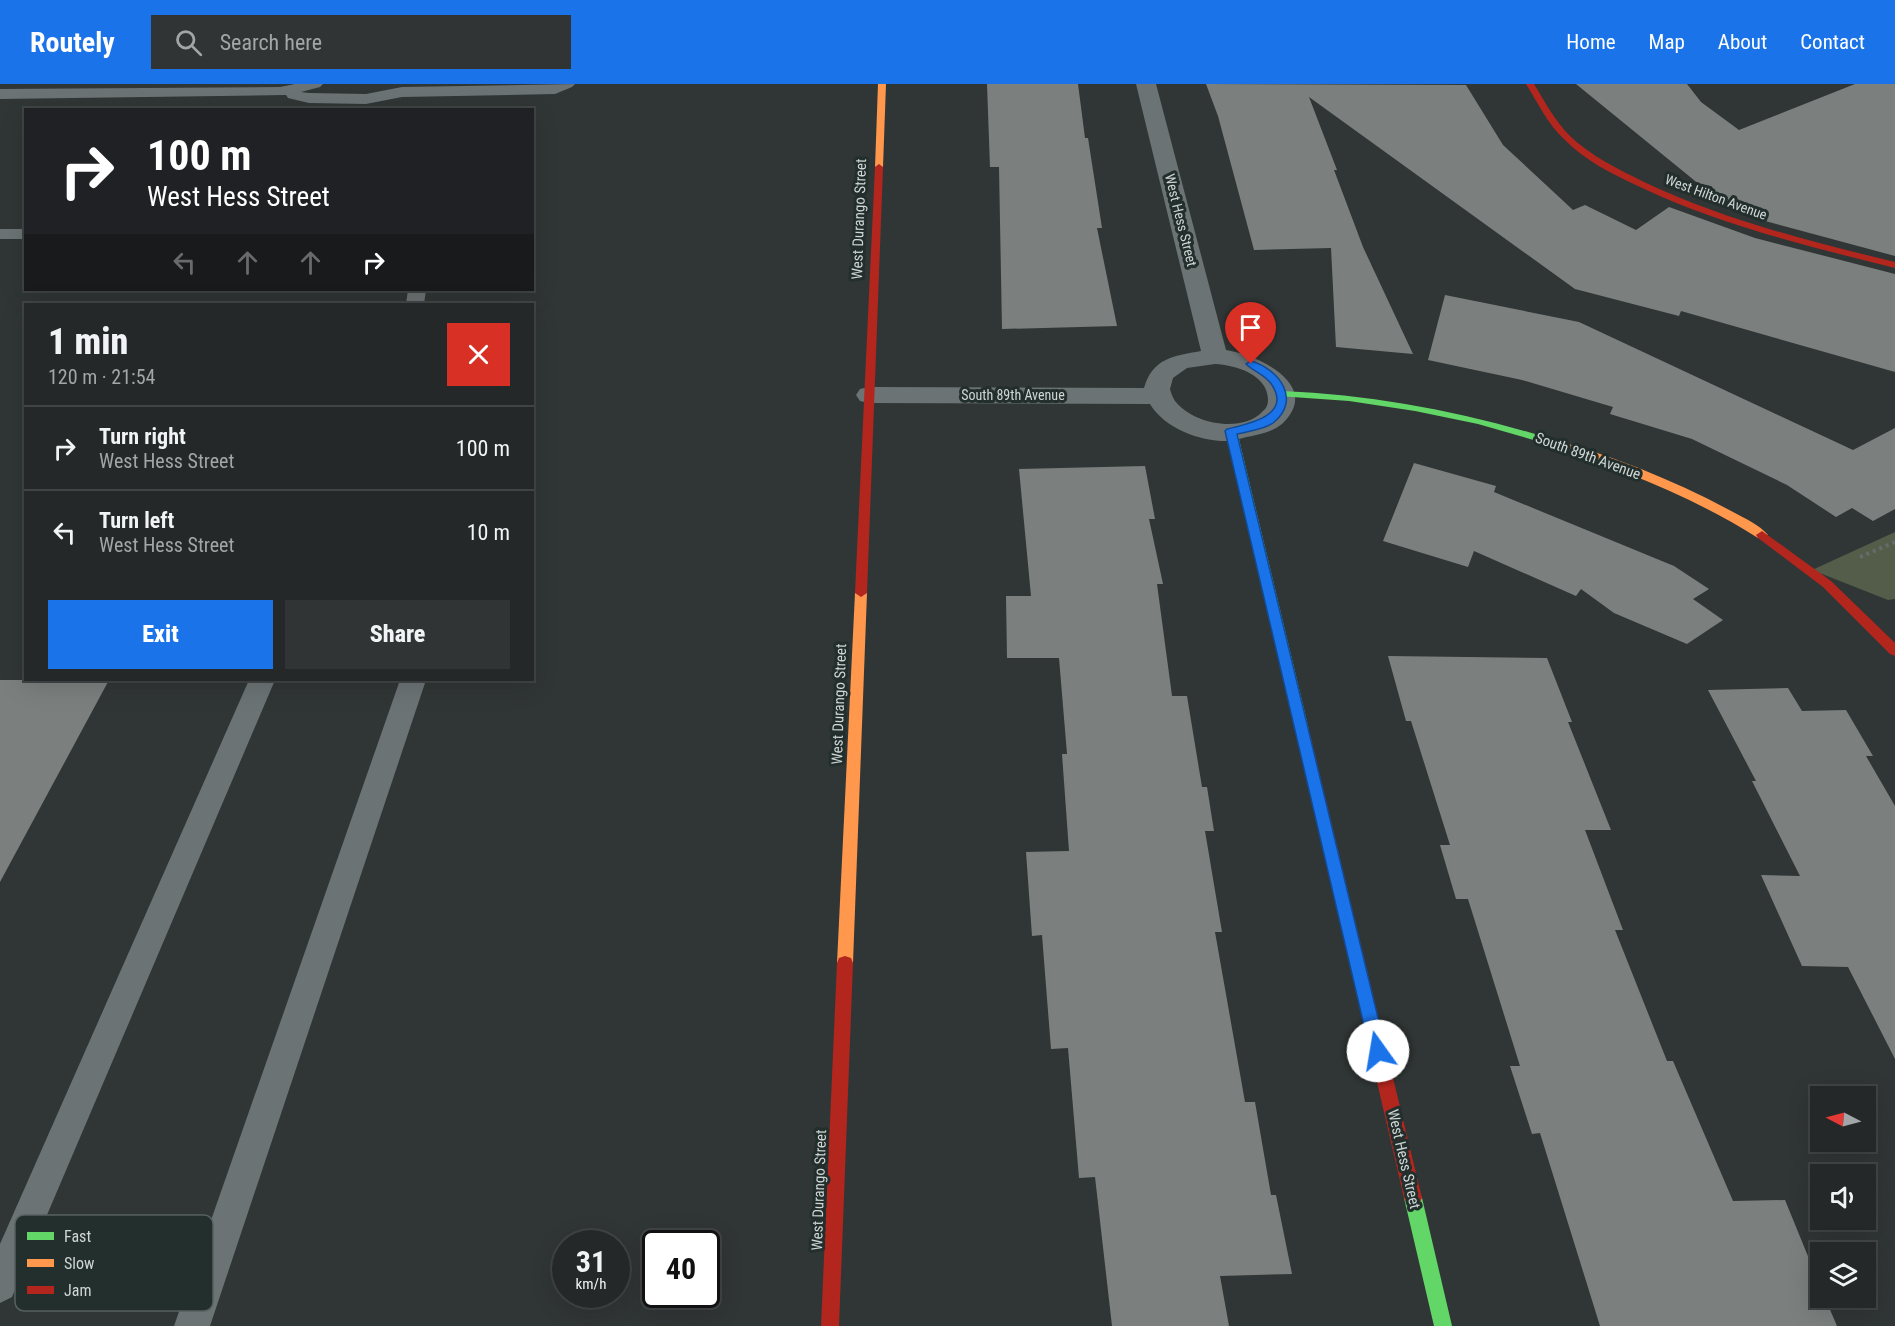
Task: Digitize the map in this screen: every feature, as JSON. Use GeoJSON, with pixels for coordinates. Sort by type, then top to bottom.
{"type":"FeatureCollection","features":[{"type":"Feature","properties":{"kind":"street","name":"West Durango Street"},"geometry":{"type":"LineString","coordinates":[[830,1326],[882,84]]}},
{"type":"Feature","properties":{"kind":"street","name":"West Hess Street"},"geometry":{"type":"LineString","coordinates":[[1146,84],[1215,356]]}},
{"type":"Feature","properties":{"kind":"street","name":"West Hilton Avenue"},"geometry":{"type":"LineString","coordinates":[[1530,84],[1560,130],[1595,159],[1647,189],[1697,210],[1769,234],[1895,265]]}},
{"type":"Feature","properties":{"kind":"street"},"geometry":{"type":"LineString","coordinates":[[1215,356],[1234,358],[1258,368],[1276,382],[1282,394],[1282,403],[1270,419],[1253,428],[1231,431],[1211,430],[1175,417],[1164,407],[1157,396],[1157,383],[1164,371],[1177,362],[1195,357],[1215,356]]}},
{"type":"Feature","properties":{"kind":"street","name":"South 89th Avenue"},"geometry":{"type":"LineString","coordinates":[[1282,394],[1329,393],[1368,397],[1434,410],[1527,434],[1673,488],[1748,526],[1812,570],[1860,612],[1895,651]]}},
{"type":"Feature","properties":{"kind":"street","name":"South 89th Avenue"},"geometry":{"type":"LineString","coordinates":[[868,395],[1157,396]]}},
{"type":"Feature","properties":{"kind":"street","name":"West Hess Street"},"geometry":{"type":"LineString","coordinates":[[1231,431],[1443,1326]]}},
{"type":"Feature","properties":{"kind":"lane"},"geometry":{"type":"LineString","coordinates":[[280,92],[315,84]]}},
{"type":"Feature","properties":{"kind":"lane"},"geometry":{"type":"LineString","coordinates":[[349,84],[379,84],[402,92]]}},
{"type":"Feature","properties":{"kind":"lane"},"geometry":{"type":"LineString","coordinates":[[0,94],[280,92],[309,98],[366,99],[402,92],[555,88],[567,84]]}},
{"type":"Feature","properties":{"kind":"lane"},"geometry":{"type":"LineString","coordinates":[[0,234],[24,234]]}},
{"type":"Feature","properties":{"kind":"lane"},"geometry":{"type":"LineString","coordinates":[[30,1215],[262,681]]}},
{"type":"Feature","properties":{"kind":"lane"},"geometry":{"type":"LineString","coordinates":[[213,1265],[413,681]]}},
{"type":"Feature","properties":{"kind":"lane"},"geometry":{"type":"LineString","coordinates":[[0,1285],[15,1250]]}},
{"type":"Feature","properties":{"kind":"lane"},"geometry":{"type":"LineString","coordinates":[[192,1326],[197,1311]]}},
{"type":"Feature","properties":{"kind":"green space"},"geometry":{"type":"Polygon","coordinates":[[[1895,532],[1895,599],[1888,600],[1812,570],[1895,532]]]}},
{"type":"Feature","properties":{"kind":"building"},"geometry":{"type":"Polygon","coordinates":[[[987,84],[1078,84],[1085,138],[1088,138],[1102,228],[1097,228],[1117,326],[1002,329],[999,167],[990,167],[987,84]]]}},
{"type":"Feature","properties":{"kind":"building"},"geometry":{"type":"Polygon","coordinates":[[[1206,84],[1466,85],[1503,145],[1573,210],[1585,205],[1636,230],[1669,207],[1755,238],[1895,274],[1895,372],[1681,311],[1679,316],[1575,289],[1309,97],[1363,247],[1413,354],[1336,347],[1331,248],[1254,250],[1218,116],[1206,84]]]}},
{"type":"Feature","properties":{"kind":"building"},"geometry":{"type":"Polygon","coordinates":[[[1576,84],[1687,84],[1701,102],[1739,130],[1855,84],[1895,84],[1895,256],[1765,221],[1687,194],[1700,185],[1576,84]]]}},
{"type":"Feature","properties":{"kind":"building"},"geometry":{"type":"Polygon","coordinates":[[[1445,295],[1579,322],[1853,450],[1895,428],[1895,509],[1873,521],[1852,508],[1836,517],[1787,485],[1692,439],[1610,414],[1613,407],[1522,380],[1428,360],[1445,295]]]}},
{"type":"Feature","properties":{"kind":"building"},"geometry":{"type":"Polygon","coordinates":[[[1414,463],[1496,486],[1494,492],[1674,566],[1709,589],[1693,599],[1723,620],[1687,644],[1614,613],[1581,589],[1576,596],[1474,551],[1468,567],[1383,541],[1414,463]]]}},
{"type":"Feature","properties":{"kind":"building"},"geometry":{"type":"Polygon","coordinates":[[[1145,466],[1155,519],[1149,519],[1163,584],[1157,584],[1172,696],[1187,696],[1202,787],[1207,787],[1214,831],[1205,831],[1222,932],[1215,932],[1245,1102],[1255,1102],[1271,1195],[1276,1195],[1292,1274],[1220,1276],[1229,1326],[1112,1326],[1095,1177],[1079,1178],[1068,1048],[1051,1049],[1042,935],[1032,936],[1026,852],[1069,851],[1062,754],[1067,754],[1059,658],[1007,658],[1006,596],[1031,596],[1019,469],[1145,466]]]}},
{"type":"Feature","properties":{"kind":"building"},"geometry":{"type":"Polygon","coordinates":[[[1388,656],[1547,658],[1572,722],[1568,722],[1611,830],[1585,830],[1623,930],[1615,930],[1667,1061],[1673,1061],[1733,1201],[1785,1200],[1810,1261],[1810,1308],[1829,1308],[1837,1326],[1600,1326],[1540,1133],[1532,1134],[1510,1066],[1520,1066],[1468,899],[1456,899],[1440,845],[1450,845],[1411,721],[1406,721],[1388,656]]]}},
{"type":"Feature","properties":{"kind":"building"},"geometry":{"type":"Polygon","coordinates":[[[0,680],[108,681],[0,882],[0,680]]]}},
{"type":"Feature","properties":{"kind":"building"},"geometry":{"type":"Polygon","coordinates":[[[1788,688],[1802,711],[1846,710],[1873,756],[1866,756],[1895,806],[1895,1059],[1848,967],[1802,966],[1761,875],[1800,876],[1752,781],[1756,781],[1708,690],[1788,688]]]}},
{"type":"Feature","properties":{"kind":"traffic: fast"},"geometry":{"type":"LineString","coordinates":[[1282,394],[1349,398],[1415,407],[1480,421],[1544,440]]}},
{"type":"Feature","properties":{"kind":"traffic: fast"},"geometry":{"type":"LineString","coordinates":[[1231,431],[1302,730]]}},
{"type":"Feature","properties":{"kind":"traffic: fast"},"geometry":{"type":"LineString","coordinates":[[1413,1198],[1443,1326]]}},
{"type":"Feature","properties":{"kind":"traffic: slow"},"geometry":{"type":"LineString","coordinates":[[879,167],[882,84]]}},
{"type":"Feature","properties":{"kind":"traffic: slow"},"geometry":{"type":"LineString","coordinates":[[1544,440],[1601,458],[1657,480],[1711,505],[1762,535]]}},
{"type":"Feature","properties":{"kind":"traffic: slow"},"geometry":{"type":"LineString","coordinates":[[845,963],[861,593]]}},
{"type":"Feature","properties":{"kind":"traffic: jam"},"geometry":{"type":"LineString","coordinates":[[1530,84],[1566,137],[1588,155],[1631,179],[1662,194],[1760,230],[1895,265]]}},
{"type":"Feature","properties":{"kind":"traffic: jam"},"geometry":{"type":"LineString","coordinates":[[861,593],[879,167]]}},
{"type":"Feature","properties":{"kind":"traffic: jam"},"geometry":{"type":"LineString","coordinates":[[1762,535],[1827,584],[1895,651]]}},
{"type":"Feature","properties":{"kind":"traffic: jam"},"geometry":{"type":"LineString","coordinates":[[1302,730],[1413,1198]]}},
{"type":"Feature","properties":{"kind":"traffic: jam"},"geometry":{"type":"LineString","coordinates":[[830,1326],[845,963]]}},
{"type":"Feature","properties":{"kind":"route"},"geometry":{"type":"LineString","coordinates":[[1251,364],[1266,372],[1276,382],[1282,394],[1282,403],[1278,412],[1260,425],[1231,431],[1378,1051]]}}]}
